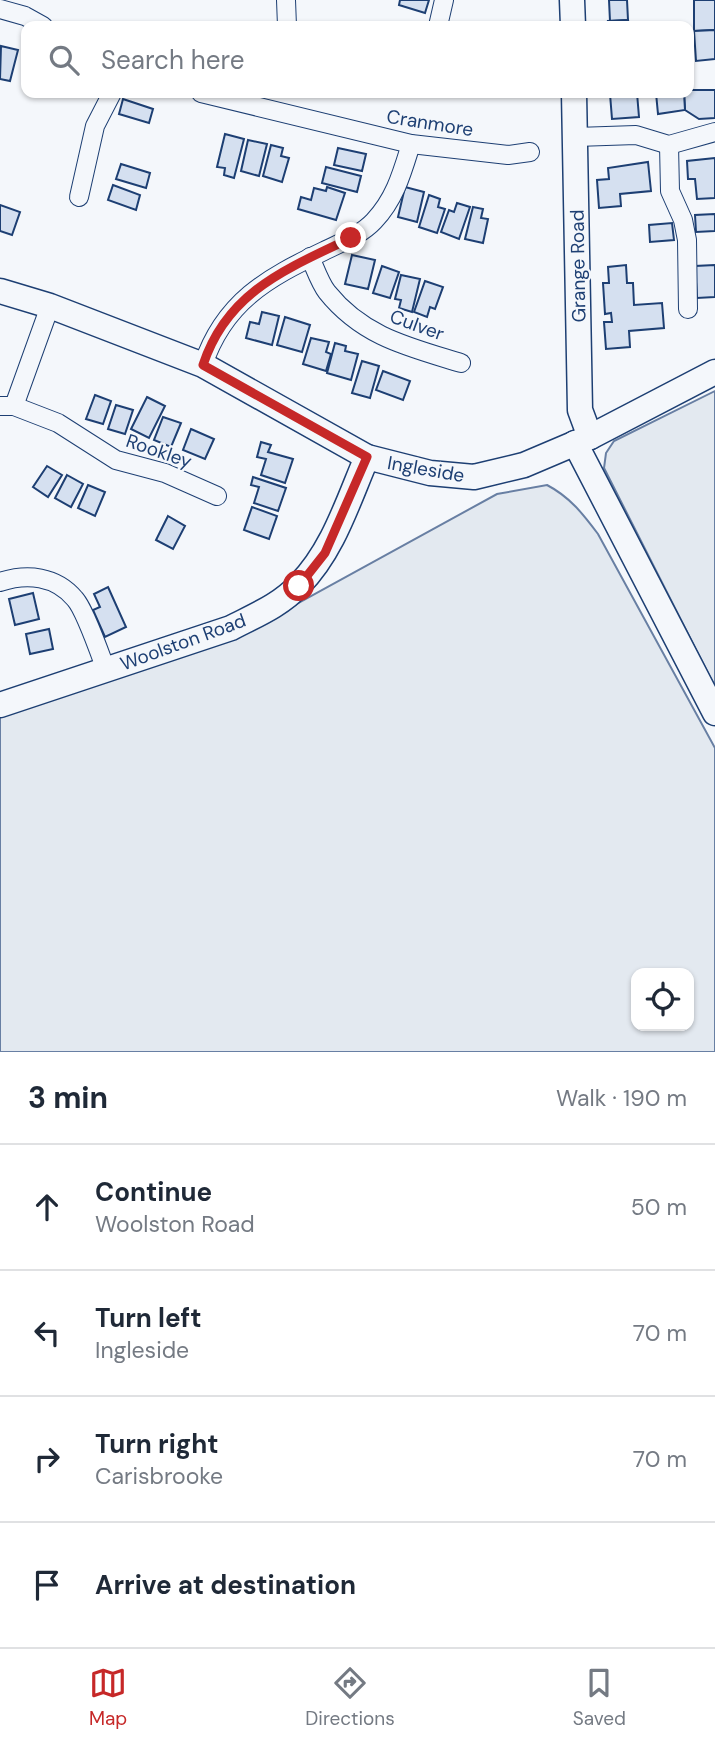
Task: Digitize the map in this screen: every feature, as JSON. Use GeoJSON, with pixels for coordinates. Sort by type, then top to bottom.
{"type":"FeatureCollection","features":[{"type":"Feature","properties":{"kind":"street"},"geometry":{"type":"LineString","coordinates":[[286,0],[287,21]]}},
{"type":"Feature","properties":{"kind":"street"},"geometry":{"type":"LineString","coordinates":[[439,21],[444,0]]}},
{"type":"Feature","properties":{"kind":"street"},"geometry":{"type":"LineString","coordinates":[[572,0],[573,21]]}},
{"type":"Feature","properties":{"kind":"street"},"geometry":{"type":"LineString","coordinates":[[0,9],[34,21]]}},
{"type":"Feature","properties":{"kind":"street"},"geometry":{"type":"LineString","coordinates":[[79,197],[95,126],[109,98]]}},
{"type":"Feature","properties":{"kind":"street","name":"Cranmore"},"geometry":{"type":"LineString","coordinates":[[222,98],[411,145],[508,155],[530,152]]}},
{"type":"Feature","properties":{"kind":"street"},"geometry":{"type":"LineString","coordinates":[[281,112],[282,98]]}},
{"type":"Feature","properties":{"kind":"street","name":"Grange Road"},"geometry":{"type":"LineString","coordinates":[[574,98],[582,440],[715,713]]}},
{"type":"Feature","properties":{"kind":"street"},"geometry":{"type":"LineString","coordinates":[[576,137],[636,135],[668,145],[715,132]]}},
{"type":"Feature","properties":{"kind":"street"},"geometry":{"type":"LineString","coordinates":[[203,365],[211,340],[228,315],[259,285],[351,238],[373,222],[394,195],[411,145]]}},
{"type":"Feature","properties":{"kind":"street"},"geometry":{"type":"LineString","coordinates":[[668,145],[670,191],[683,220],[687,240],[688,309]]}},
{"type":"Feature","properties":{"kind":"street","name":"Culver"},"geometry":{"type":"LineString","coordinates":[[310,257],[326,291],[355,320],[388,340],[461,363]]}},
{"type":"Feature","properties":{"kind":"street","name":"Ingleside"},"geometry":{"type":"LineString","coordinates":[[0,291],[50,306],[203,365],[367,457],[430,473],[474,477],[524,465],[582,440]]}},
{"type":"Feature","properties":{"kind":"street","name":"Rookley"},"geometry":{"type":"LineString","coordinates":[[50,306],[7,406],[58,423],[116,460],[166,473],[217,496]]}},
{"type":"Feature","properties":{"kind":"street"},"geometry":{"type":"LineString","coordinates":[[582,440],[715,372]]}},
{"type":"Feature","properties":{"kind":"street","name":"Woolston Road"},"geometry":{"type":"LineString","coordinates":[[0,705],[231,628],[266,610],[299,586],[325,553],[367,457]]}},
{"type":"Feature","properties":{"kind":"street"},"geometry":{"type":"LineString","coordinates":[[0,582],[15,577],[36,576],[57,584],[76,600],[106,670]]}},
{"type":"Feature","properties":{"kind":"shaded area"},"geometry":{"type":"Polygon","coordinates":[[[715,391],[715,687],[604,468],[606,453],[614,441],[715,391]]]}},
{"type":"Feature","properties":{"kind":"shaded area"},"geometry":{"type":"Polygon","coordinates":[[[547,485],[563,495],[598,534],[715,748],[715,1052],[0,1052],[0,711],[253,628],[497,494],[547,485]]]}},
{"type":"Feature","properties":{"kind":"building"},"geometry":{"type":"Polygon","coordinates":[[[400,0],[429,0],[425,13],[399,5],[400,0]]]}},
{"type":"Feature","properties":{"kind":"building"},"geometry":{"type":"Polygon","coordinates":[[[609,0],[627,0],[628,20],[610,21],[609,0]]]}},
{"type":"Feature","properties":{"kind":"building"},"geometry":{"type":"Polygon","coordinates":[[[694,0],[715,0],[715,30],[694,31],[694,0]]]}},
{"type":"Feature","properties":{"kind":"building"},"geometry":{"type":"Polygon","coordinates":[[[715,30],[715,59],[696,61],[694,31],[715,30]]]}},
{"type":"Feature","properties":{"kind":"building"},"geometry":{"type":"Polygon","coordinates":[[[1,46],[18,50],[10,81],[0,79],[1,46]]]}},
{"type":"Feature","properties":{"kind":"building"},"geometry":{"type":"Polygon","coordinates":[[[694,90],[715,90],[715,118],[699,119],[685,110],[684,98],[694,98],[694,90]]]}},
{"type":"Feature","properties":{"kind":"building"},"geometry":{"type":"Polygon","coordinates":[[[610,98],[637,98],[639,117],[612,119],[610,98]]]}},
{"type":"Feature","properties":{"kind":"building"},"geometry":{"type":"Polygon","coordinates":[[[656,98],[684,98],[685,110],[658,114],[656,98]]]}},
{"type":"Feature","properties":{"kind":"building"},"geometry":{"type":"Polygon","coordinates":[[[123,99],[153,109],[149,123],[119,114],[123,99]]]}},
{"type":"Feature","properties":{"kind":"building"},"geometry":{"type":"Polygon","coordinates":[[[225,134],[244,139],[234,178],[224,175],[225,168],[217,167],[225,134]]]}},
{"type":"Feature","properties":{"kind":"building"},"geometry":{"type":"Polygon","coordinates":[[[248,140],[267,144],[259,176],[241,171],[248,140]]]}},
{"type":"Feature","properties":{"kind":"building"},"geometry":{"type":"Polygon","coordinates":[[[271,145],[283,148],[281,156],[289,158],[282,182],[263,176],[271,145]]]}},
{"type":"Feature","properties":{"kind":"building"},"geometry":{"type":"Polygon","coordinates":[[[338,148],[366,154],[362,171],[334,165],[338,148]]]}},
{"type":"Feature","properties":{"kind":"building"},"geometry":{"type":"Polygon","coordinates":[[[715,158],[715,198],[697,199],[695,179],[688,179],[687,161],[715,158]]]}},
{"type":"Feature","properties":{"kind":"building"},"geometry":{"type":"Polygon","coordinates":[[[648,162],[651,191],[620,194],[621,206],[599,208],[597,180],[609,179],[608,168],[648,162]]]}},
{"type":"Feature","properties":{"kind":"building"},"geometry":{"type":"Polygon","coordinates":[[[121,164],[150,173],[146,188],[116,179],[121,164]]]}},
{"type":"Feature","properties":{"kind":"building"},"geometry":{"type":"Polygon","coordinates":[[[326,167],[361,176],[357,192],[322,183],[326,167]]]}},
{"type":"Feature","properties":{"kind":"building"},"geometry":{"type":"Polygon","coordinates":[[[113,185],[140,195],[136,210],[108,200],[113,185]]]}},
{"type":"Feature","properties":{"kind":"building"},"geometry":{"type":"Polygon","coordinates":[[[327,187],[345,193],[336,220],[298,209],[301,197],[311,200],[314,188],[326,191],[327,187]]]}},
{"type":"Feature","properties":{"kind":"building"},"geometry":{"type":"Polygon","coordinates":[[[405,187],[424,192],[417,222],[398,217],[405,187]]]}},
{"type":"Feature","properties":{"kind":"building"},"geometry":{"type":"Polygon","coordinates":[[[429,195],[440,199],[438,207],[445,209],[437,233],[419,227],[429,195]]]}},
{"type":"Feature","properties":{"kind":"building"},"geometry":{"type":"Polygon","coordinates":[[[457,203],[470,207],[459,239],[441,232],[449,210],[454,212],[457,203]]]}},
{"type":"Feature","properties":{"kind":"building"},"geometry":{"type":"Polygon","coordinates":[[[0,205],[20,212],[12,235],[0,231],[0,205]]]}},
{"type":"Feature","properties":{"kind":"building"},"geometry":{"type":"Polygon","coordinates":[[[473,207],[483,209],[481,218],[488,219],[483,243],[465,239],[473,207]]]}},
{"type":"Feature","properties":{"kind":"building"},"geometry":{"type":"Polygon","coordinates":[[[715,214],[715,231],[696,232],[695,215],[715,214]]]}},
{"type":"Feature","properties":{"kind":"building"},"geometry":{"type":"Polygon","coordinates":[[[672,223],[674,240],[650,242],[649,225],[672,223]]]}},
{"type":"Feature","properties":{"kind":"building"},"geometry":{"type":"Polygon","coordinates":[[[352,255],[375,260],[368,289],[345,284],[352,255]]]}},
{"type":"Feature","properties":{"kind":"building"},"geometry":{"type":"Polygon","coordinates":[[[626,265],[627,283],[633,283],[634,305],[662,303],[664,328],[629,331],[630,347],[606,349],[604,322],[612,322],[611,313],[605,314],[603,283],[609,283],[608,267],[626,265]]]}},
{"type":"Feature","properties":{"kind":"building"},"geometry":{"type":"Polygon","coordinates":[[[715,265],[715,297],[697,298],[695,266],[715,265]]]}},
{"type":"Feature","properties":{"kind":"building"},"geometry":{"type":"Polygon","coordinates":[[[382,266],[399,272],[390,298],[373,293],[382,266]]]}},
{"type":"Feature","properties":{"kind":"building"},"geometry":{"type":"Polygon","coordinates":[[[401,275],[420,279],[412,312],[399,308],[401,300],[395,299],[401,275]]]}},
{"type":"Feature","properties":{"kind":"building"},"geometry":{"type":"Polygon","coordinates":[[[425,281],[443,287],[435,309],[430,307],[427,317],[414,312],[425,281]]]}},
{"type":"Feature","properties":{"kind":"building"},"geometry":{"type":"Polygon","coordinates":[[[262,312],[279,316],[272,345],[246,338],[250,322],[259,324],[262,312]]]}},
{"type":"Feature","properties":{"kind":"building"},"geometry":{"type":"Polygon","coordinates":[[[285,317],[310,325],[302,352],[277,345],[285,317]]]}},
{"type":"Feature","properties":{"kind":"building"},"geometry":{"type":"Polygon","coordinates":[[[311,338],[329,342],[326,352],[331,354],[326,371],[303,364],[311,338]]]}},
{"type":"Feature","properties":{"kind":"building"},"geometry":{"type":"Polygon","coordinates":[[[335,343],[346,346],[345,351],[358,354],[351,380],[327,373],[335,343]]]}},
{"type":"Feature","properties":{"kind":"building"},"geometry":{"type":"Polygon","coordinates":[[[362,361],[379,366],[370,398],[352,393],[362,361]]]}},
{"type":"Feature","properties":{"kind":"building"},"geometry":{"type":"Polygon","coordinates":[[[383,371],[410,381],[403,400],[376,390],[383,371]]]}},
{"type":"Feature","properties":{"kind":"building"},"geometry":{"type":"Polygon","coordinates":[[[95,395],[111,401],[103,424],[86,419],[95,395]]]}},
{"type":"Feature","properties":{"kind":"building"},"geometry":{"type":"Polygon","coordinates":[[[147,397],[165,406],[149,438],[131,429],[147,397]]]}},
{"type":"Feature","properties":{"kind":"building"},"geometry":{"type":"Polygon","coordinates":[[[116,405],[133,410],[125,434],[108,429],[116,405]]]}},
{"type":"Feature","properties":{"kind":"building"},"geometry":{"type":"Polygon","coordinates":[[[163,417],[181,423],[171,447],[154,440],[163,417]]]}},
{"type":"Feature","properties":{"kind":"building"},"geometry":{"type":"Polygon","coordinates":[[[191,429],[214,439],[205,459],[183,450],[191,429]]]}},
{"type":"Feature","properties":{"kind":"building"},"geometry":{"type":"Polygon","coordinates":[[[261,442],[271,445],[268,452],[293,459],[285,483],[261,475],[266,459],[257,457],[261,442]]]}},
{"type":"Feature","properties":{"kind":"building"},"geometry":{"type":"Polygon","coordinates":[[[47,466],[62,475],[48,497],[33,487],[47,466]]]}},
{"type":"Feature","properties":{"kind":"building"},"geometry":{"type":"Polygon","coordinates":[[[67,475],[83,484],[71,507],[55,498],[67,475]]]}},
{"type":"Feature","properties":{"kind":"building"},"geometry":{"type":"Polygon","coordinates":[[[253,477],[286,488],[278,511],[254,503],[259,487],[251,485],[253,477]]]}},
{"type":"Feature","properties":{"kind":"building"},"geometry":{"type":"Polygon","coordinates":[[[88,485],[105,492],[95,516],[78,508],[88,485]]]}},
{"type":"Feature","properties":{"kind":"building"},"geometry":{"type":"Polygon","coordinates":[[[252,507],[277,516],[269,539],[244,530],[252,507]]]}},
{"type":"Feature","properties":{"kind":"building"},"geometry":{"type":"Polygon","coordinates":[[[168,516],[185,526],[173,549],[156,540],[168,516]]]}},
{"type":"Feature","properties":{"kind":"building"},"geometry":{"type":"Polygon","coordinates":[[[108,587],[126,627],[105,637],[93,610],[100,607],[94,594],[108,587]]]}},
{"type":"Feature","properties":{"kind":"building"},"geometry":{"type":"Polygon","coordinates":[[[33,593],[39,619],[15,625],[9,599],[33,593]]]}},
{"type":"Feature","properties":{"kind":"building"},"geometry":{"type":"Polygon","coordinates":[[[49,629],[53,649],[30,654],[26,634],[49,629]]]}},
{"type":"Feature","properties":{"kind":"route"},"geometry":{"type":"LineString","coordinates":[[299,586],[325,553],[367,457],[203,365],[211,340],[228,315],[259,285],[351,238]]}}]}
